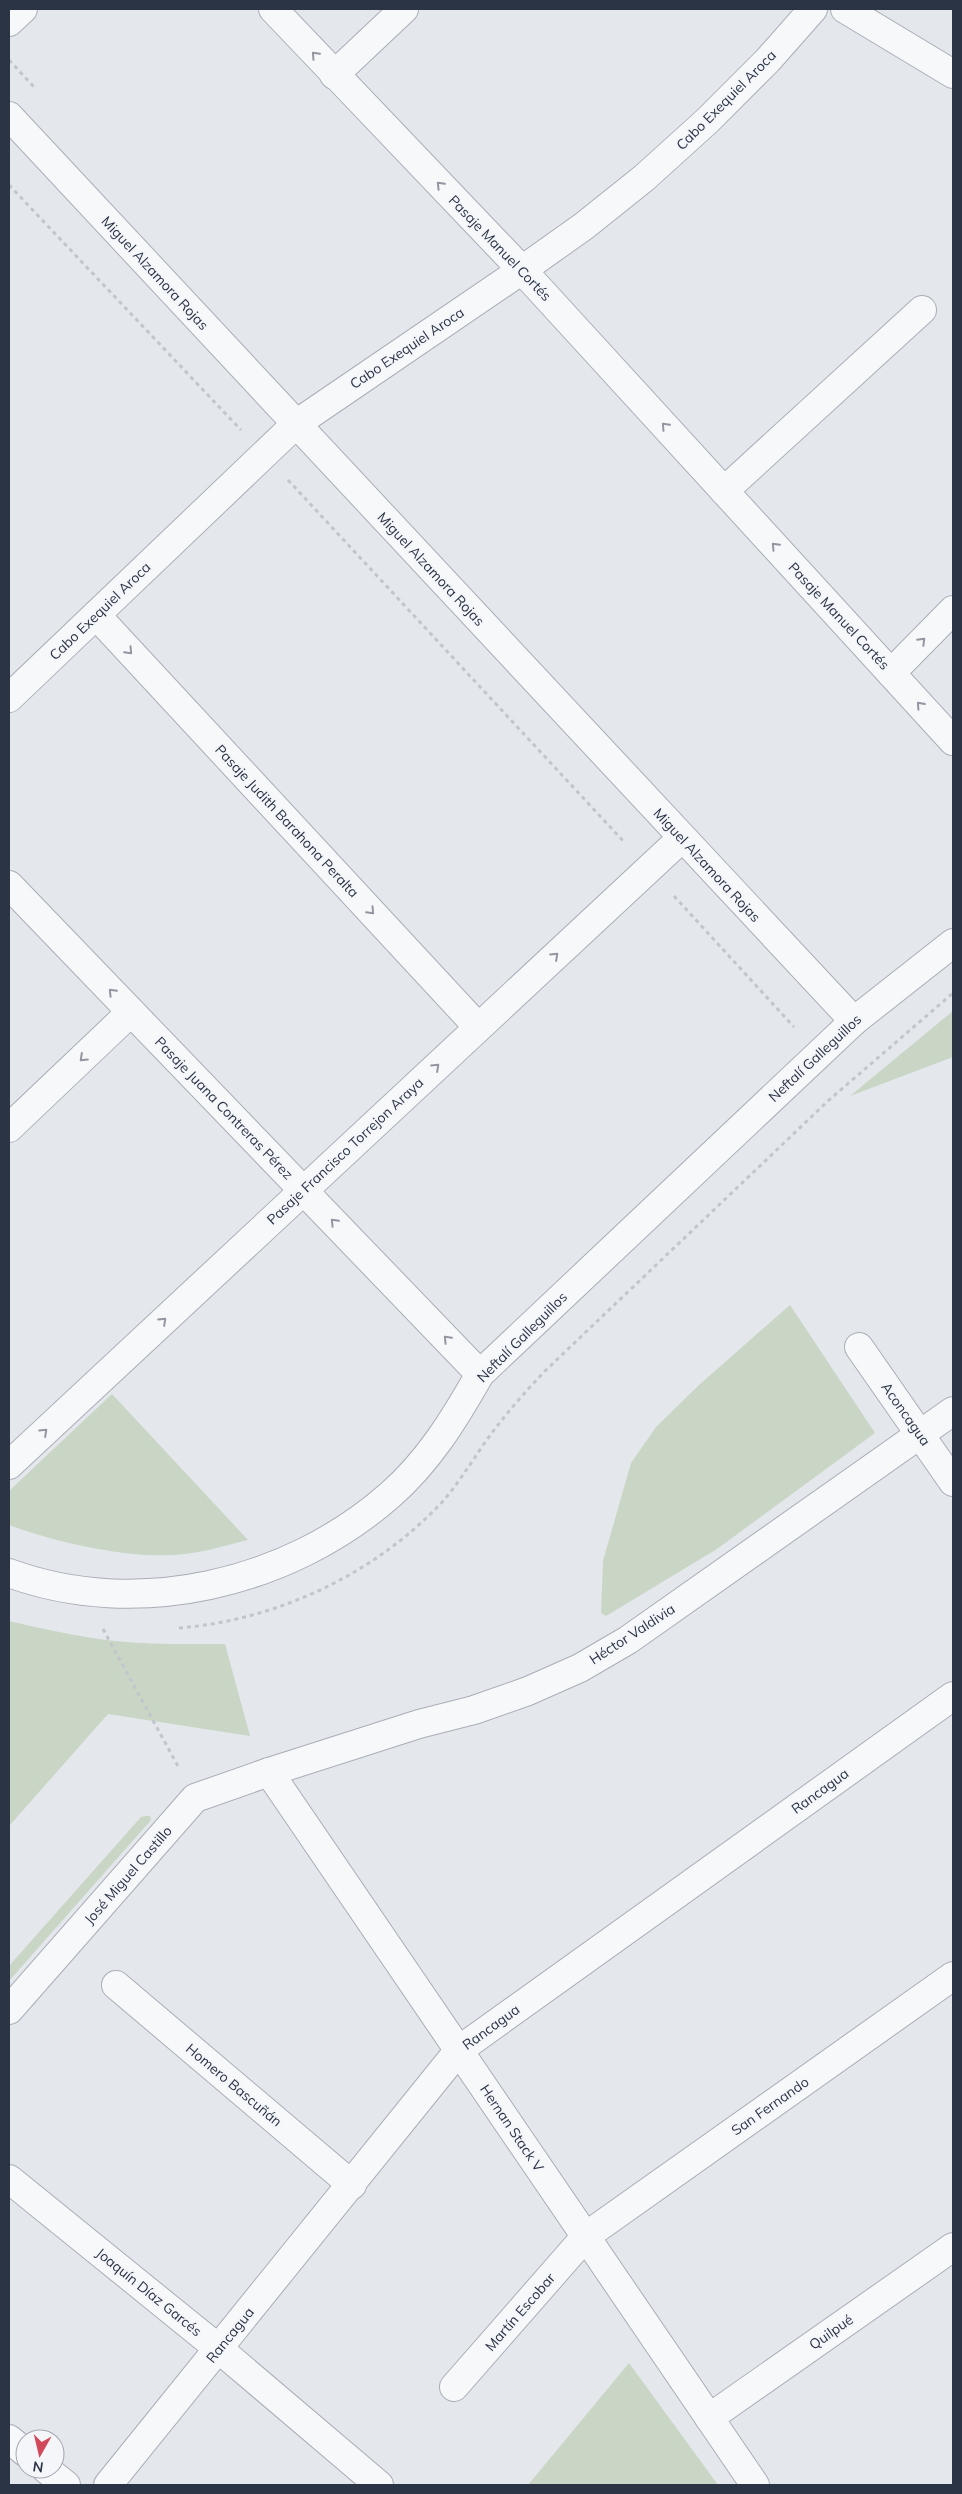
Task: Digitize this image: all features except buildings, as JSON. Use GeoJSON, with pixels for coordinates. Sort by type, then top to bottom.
{"type":"FeatureCollection","features":[{"type":"Feature","properties":{"kind":"street"},"geometry":{"type":"LineString","coordinates":[[9,22],[23,9]]}},
{"type":"Feature","properties":{"kind":"street","name":"Pasaje Manuel Cortés"},"geometry":{"type":"LineString","coordinates":[[273,9],[522,270],[953,740]]}},
{"type":"Feature","properties":{"kind":"street"},"geometry":{"type":"LineString","coordinates":[[334,75],[404,9]]}},
{"type":"Feature","properties":{"kind":"street","name":"Cabo Exequiel Aroca"},"geometry":{"type":"LineString","coordinates":[[9,698],[296,424],[522,270],[584,226],[644,178],[707,121],[768,60],[813,9]]}},
{"type":"Feature","properties":{"kind":"street"},"geometry":{"type":"LineString","coordinates":[[845,9],[953,74]]}},
{"type":"Feature","properties":{"kind":"street","name":"Miguel Alzamora Rojas"},"geometry":{"type":"LineString","coordinates":[[9,116],[854,1021]]}},
{"type":"Feature","properties":{"kind":"street"},"geometry":{"type":"LineString","coordinates":[[724,491],[922,310]]}},
{"type":"Feature","properties":{"kind":"street"},"geometry":{"type":"LineString","coordinates":[[891,672],[953,610]]}},
{"type":"Feature","properties":{"kind":"street","name":"Pasaje Judith Barahona Peralta"},"geometry":{"type":"LineString","coordinates":[[96,615],[478,1027]]}},
{"type":"Feature","properties":{"kind":"street","name":"Pasaje Francisco Torrejon Araya"},"geometry":{"type":"LineString","coordinates":[[9,1465],[682,838]]}},
{"type":"Feature","properties":{"kind":"street","name":"Pasaje Juana Contreras Pérez"},"geometry":{"type":"LineString","coordinates":[[9,885],[480,1374]]}},
{"type":"Feature","properties":{"kind":"street","name":"Neftalí Galleguillos"},"geometry":{"type":"LineString","coordinates":[[9,1573],[68,1589],[126,1593],[165,1592],[214,1585],[262,1571],[308,1551],[351,1525],[390,1494],[426,1458],[456,1418],[480,1374],[854,1021],[953,943]]}},
{"type":"Feature","properties":{"kind":"street"},"geometry":{"type":"LineString","coordinates":[[9,1128],[131,1012]]}},
{"type":"Feature","properties":{"kind":"street","name":"Aconcagua"},"geometry":{"type":"LineString","coordinates":[[858,1347],[953,1482]]}},
{"type":"Feature","properties":{"kind":"street","name":"Héctor Valdivia"},"geometry":{"type":"LineString","coordinates":[[269,1772],[419,1724],[474,1710],[528,1691],[580,1668],[628,1640],[953,1411]]}},
{"type":"Feature","properties":{"kind":"street","name":"Rancagua"},"geometry":{"type":"LineString","coordinates":[[108,2485],[352,2185],[459,2050],[953,1696]]}},
{"type":"Feature","properties":{"kind":"street","name":"José Miguel Castillo"},"geometry":{"type":"LineString","coordinates":[[9,2010],[195,1798],[269,1772]]}},
{"type":"Feature","properties":{"kind":"street","name":"Hernan Stack V"},"geometry":{"type":"LineString","coordinates":[[269,1772],[756,2485]]}},
{"type":"Feature","properties":{"kind":"street","name":"San Fernando"},"geometry":{"type":"LineString","coordinates":[[586,2236],[953,1976]]}},
{"type":"Feature","properties":{"kind":"street","name":"Homero Bascuñán"},"geometry":{"type":"LineString","coordinates":[[116,1985],[352,2185]]}},
{"type":"Feature","properties":{"kind":"street","name":"Joaquín Díaz Garcés"},"geometry":{"type":"LineString","coordinates":[[9,2179],[219,2349],[379,2485]]}},
{"type":"Feature","properties":{"kind":"street","name":"Martín Escobar"},"geometry":{"type":"LineString","coordinates":[[454,2387],[586,2236]]}},
{"type":"Feature","properties":{"kind":"street","name":"Quilpué"},"geometry":{"type":"LineString","coordinates":[[709,2418],[953,2247]]}},
{"type":"Feature","properties":{"kind":"path"},"geometry":{"type":"LineString","coordinates":[[9,185],[264,455],[648,868],[846,1085]]}},
{"type":"Feature","properties":{"kind":"path"},"geometry":{"type":"LineString","coordinates":[[68,1589],[103,1629],[195,1798]]}},
{"type":"Feature","properties":{"kind":"green space"},"geometry":{"type":"Polygon","coordinates":[[[953,1011],[953,1057],[850,1096],[953,1011]]]}},
{"type":"Feature","properties":{"kind":"green space"},"geometry":{"type":"Polygon","coordinates":[[[790,1305],[875,1433],[717,1549],[606,1616],[601,1613],[603,1561],[631,1463],[656,1427],[699,1385],[790,1305]]]}},
{"type":"Feature","properties":{"kind":"green space"},"geometry":{"type":"Polygon","coordinates":[[[112,1394],[248,1540],[192,1553],[173,1555],[133,1554],[68,1543],[9,1525],[9,1491],[112,1394]]]}},
{"type":"Feature","properties":{"kind":"green space"},"geometry":{"type":"Polygon","coordinates":[[[9,1621],[114,1641],[156,1644],[225,1644],[250,1736],[108,1714],[9,1826],[9,1621]]]}},
{"type":"Feature","properties":{"kind":"green space"},"geometry":{"type":"Polygon","coordinates":[[[150,1816],[151,1820],[9,1981],[9,1966],[141,1817],[150,1816]]]}},
{"type":"Feature","properties":{"kind":"green space"},"geometry":{"type":"Polygon","coordinates":[[[629,2363],[718,2485],[528,2485],[629,2363]]]}}]}
